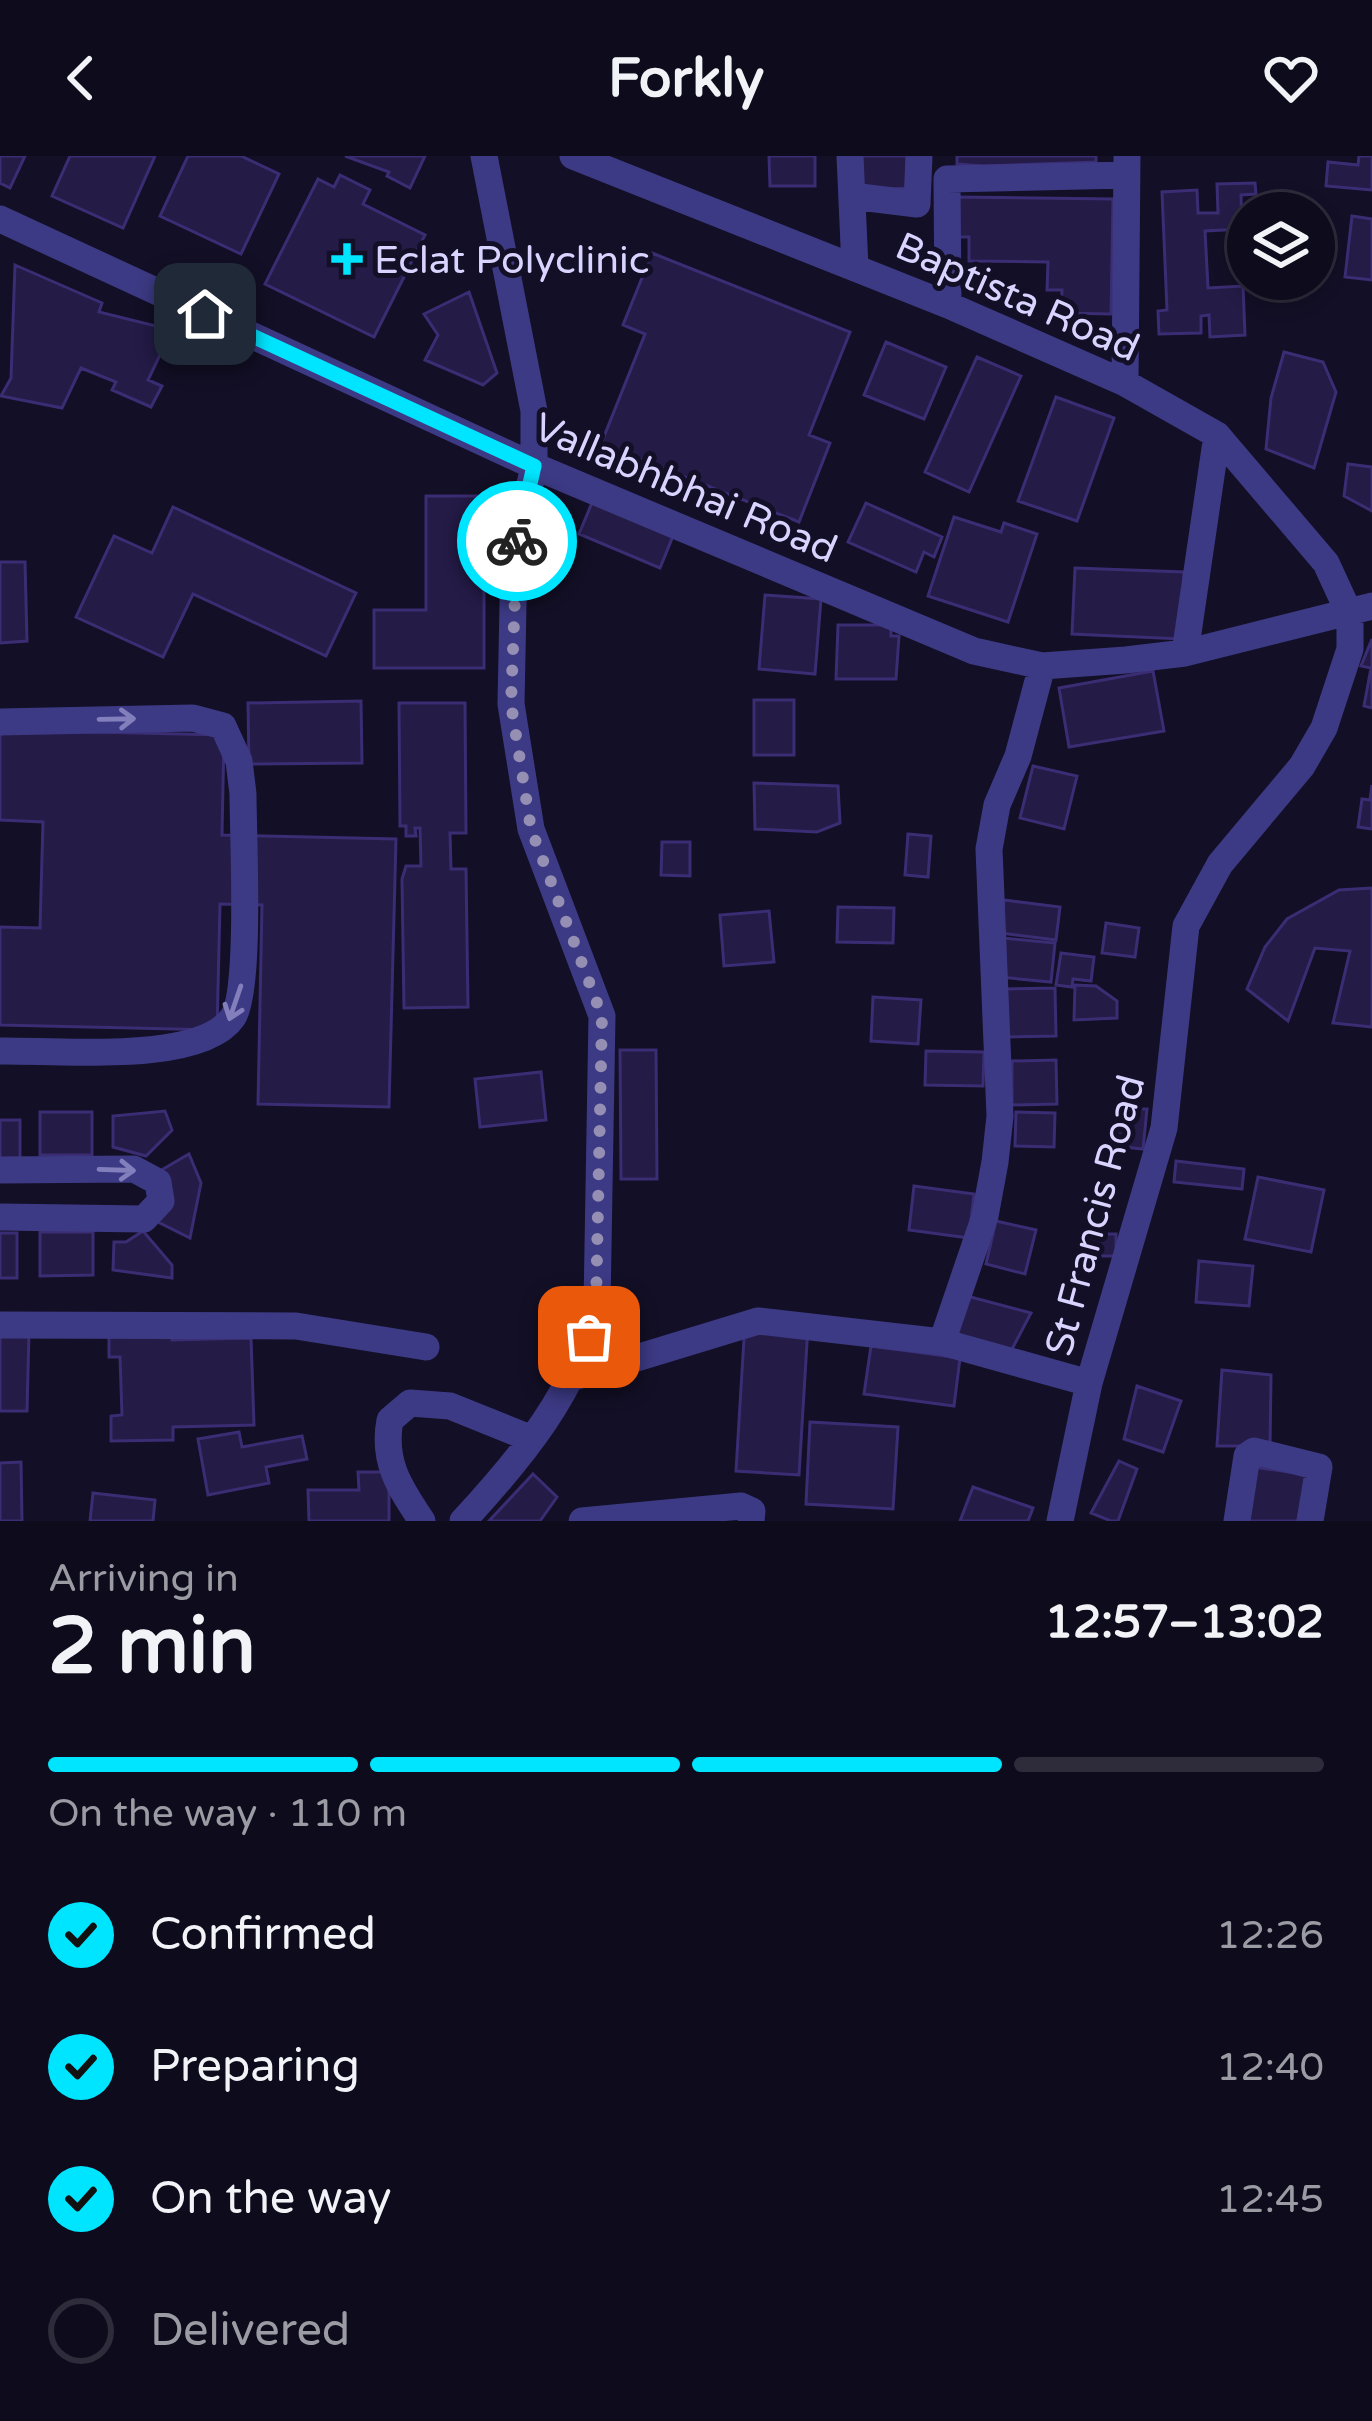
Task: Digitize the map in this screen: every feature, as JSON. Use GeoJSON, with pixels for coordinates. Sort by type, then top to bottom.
{"type":"FeatureCollection","features":[{"type":"Feature","properties":{"kind":"street"},"geometry":{"type":"LineString","coordinates":[[463,1521],[532,1439],[574,1377],[596,1305],[602,1016],[531,829],[511,704],[514,555],[534,466],[534,411],[484,156]]}},
{"type":"Feature","properties":{"kind":"street","name":"Baptista Road"},"geometry":{"type":"LineString","coordinates":[[573,156],[948,304],[1125,383],[1217,435],[1327,563],[1361,610]]}},
{"type":"Feature","properties":{"kind":"street"},"geometry":{"type":"LineString","coordinates":[[850,156],[855,268]]}},
{"type":"Feature","properties":{"kind":"street"},"geometry":{"type":"LineString","coordinates":[[852,196],[916,204],[919,156]]}},
{"type":"Feature","properties":{"kind":"street"},"geometry":{"type":"LineString","coordinates":[[952,156],[955,173],[1101,168],[1104,156]]}},
{"type":"Feature","properties":{"kind":"street"},"geometry":{"type":"LineString","coordinates":[[948,304],[947,179],[1126,165],[1125,383]]}},
{"type":"Feature","properties":{"kind":"street","name":"Vallabhbhai Road"},"geometry":{"type":"LineString","coordinates":[[0,219],[534,466],[974,651],[1042,666],[1185,653],[1361,610]]}},
{"type":"Feature","properties":{"kind":"street"},"geometry":{"type":"LineString","coordinates":[[1185,653],[1217,435]]}},
{"type":"Feature","properties":{"kind":"street","name":"St Francis Road"},"geometry":{"type":"LineString","coordinates":[[1060,1521],[1089,1384],[1164,1128],[1186,926],[1220,864],[1302,766],[1324,728],[1361,610]]}},
{"type":"Feature","properties":{"kind":"street"},"geometry":{"type":"LineString","coordinates":[[942,1342],[985,1216],[995,1162],[1000,1117],[989,850],[997,806],[1018,756],[1042,666]]}},
{"type":"Feature","properties":{"kind":"street"},"geometry":{"type":"LineString","coordinates":[[0,722],[194,718],[223,727],[239,761],[243,794],[241,998],[220,1032],[202,1042],[172,1047],[0,1051]]}},
{"type":"Feature","properties":{"kind":"street"},"geometry":{"type":"LineString","coordinates":[[0,1170],[134,1168],[158,1181],[161,1201],[144,1219],[0,1217]]}},
{"type":"Feature","properties":{"kind":"street"},"geometry":{"type":"LineString","coordinates":[[574,1377],[749,1321],[942,1342],[1089,1384]]}},
{"type":"Feature","properties":{"kind":"street"},"geometry":{"type":"LineString","coordinates":[[0,1324],[296,1326],[426,1347]]}},
{"type":"Feature","properties":{"kind":"street"},"geometry":{"type":"LineString","coordinates":[[422,1521],[398,1485],[388,1451],[390,1420],[410,1403],[430,1400],[532,1439]]}},
{"type":"Feature","properties":{"kind":"street"},"geometry":{"type":"LineString","coordinates":[[1237,1521],[1247,1456],[1253,1451],[1319,1466],[1310,1521]]}},
{"type":"Feature","properties":{"kind":"street"},"geometry":{"type":"LineString","coordinates":[[582,1521],[741,1506],[752,1511],[752,1521]]}},
{"type":"Feature","properties":{"kind":"building"},"geometry":{"type":"Polygon","coordinates":[[[0,156],[25,156],[10,188],[0,183],[0,156]]]}},
{"type":"Feature","properties":{"kind":"building"},"geometry":{"type":"Polygon","coordinates":[[[70,156],[155,156],[123,228],[52,196],[70,156]]]}},
{"type":"Feature","properties":{"kind":"building"},"geometry":{"type":"Polygon","coordinates":[[[188,156],[241,156],[279,174],[241,254],[160,216],[188,156]]]}},
{"type":"Feature","properties":{"kind":"building"},"geometry":{"type":"Polygon","coordinates":[[[345,156],[425,156],[410,188],[387,176],[389,172],[345,156]]]}},
{"type":"Feature","properties":{"kind":"building"},"geometry":{"type":"Polygon","coordinates":[[[769,156],[815,156],[815,186],[770,186],[769,156]]]}},
{"type":"Feature","properties":{"kind":"building"},"geometry":{"type":"Polygon","coordinates":[[[856,156],[907,156],[908,188],[858,191],[856,156]]]}},
{"type":"Feature","properties":{"kind":"building"},"geometry":{"type":"Polygon","coordinates":[[[957,156],[1096,156],[1096,162],[983,166],[957,164],[957,156]]]}},
{"type":"Feature","properties":{"kind":"building"},"geometry":{"type":"Polygon","coordinates":[[[1359,156],[1372,156],[1372,190],[1326,186],[1328,162],[1358,165],[1359,156]]]}},
{"type":"Feature","properties":{"kind":"building"},"geometry":{"type":"Polygon","coordinates":[[[340,175],[370,190],[363,204],[425,235],[374,337],[265,284],[318,179],[334,187],[340,175]]]}},
{"type":"Feature","properties":{"kind":"building"},"geometry":{"type":"Polygon","coordinates":[[[1255,183],[1256,192],[1227,192],[1227,230],[1205,231],[1208,288],[1227,287],[1227,300],[1244,300],[1245,335],[1210,337],[1209,315],[1201,316],[1201,333],[1159,334],[1158,311],[1167,310],[1162,192],[1197,190],[1198,213],[1218,213],[1217,184],[1255,183]]]}},
{"type":"Feature","properties":{"kind":"building"},"geometry":{"type":"Polygon","coordinates":[[[956,197],[1113,199],[1111,314],[1061,313],[1062,290],[1047,290],[1048,262],[969,261],[969,237],[956,237],[956,197]]]}},
{"type":"Feature","properties":{"kind":"building"},"geometry":{"type":"Polygon","coordinates":[[[1352,216],[1372,219],[1372,280],[1345,277],[1352,216]]]}},
{"type":"Feature","properties":{"kind":"building"},"geometry":{"type":"Polygon","coordinates":[[[652,253],[850,332],[809,435],[830,443],[799,522],[601,444],[645,334],[623,325],[652,253]]]}},
{"type":"Feature","properties":{"kind":"building"},"geometry":{"type":"Polygon","coordinates":[[[15,265],[102,303],[99,312],[172,330],[148,380],[162,386],[151,407],[112,390],[116,382],[81,368],[62,408],[1,396],[11,378],[15,265]]]}},
{"type":"Feature","properties":{"kind":"building"},"geometry":{"type":"Polygon","coordinates":[[[469,292],[497,373],[483,385],[425,360],[438,335],[424,314],[469,292]]]}},
{"type":"Feature","properties":{"kind":"building"},"geometry":{"type":"Polygon","coordinates":[[[886,342],[946,367],[924,419],[864,395],[886,342]]]}},
{"type":"Feature","properties":{"kind":"building"},"geometry":{"type":"Polygon","coordinates":[[[1284,352],[1323,362],[1336,392],[1314,468],[1266,449],[1271,398],[1284,352]]]}},
{"type":"Feature","properties":{"kind":"building"},"geometry":{"type":"Polygon","coordinates":[[[977,357],[1021,376],[969,492],[925,472],[977,357]]]}},
{"type":"Feature","properties":{"kind":"building"},"geometry":{"type":"Polygon","coordinates":[[[1056,397],[1114,418],[1077,521],[1018,501],[1056,397]]]}},
{"type":"Feature","properties":{"kind":"building"},"geometry":{"type":"Polygon","coordinates":[[[1348,464],[1372,467],[1372,511],[1344,496],[1348,464]]]}},
{"type":"Feature","properties":{"kind":"building"},"geometry":{"type":"Polygon","coordinates":[[[426,496],[484,496],[484,668],[374,668],[374,610],[426,610],[426,496]]]}},
{"type":"Feature","properties":{"kind":"building"},"geometry":{"type":"Polygon","coordinates":[[[594,498],[675,531],[660,568],[579,534],[594,498]]]}},
{"type":"Feature","properties":{"kind":"building"},"geometry":{"type":"Polygon","coordinates":[[[866,503],[942,537],[934,557],[924,552],[916,572],[848,542],[866,503]]]}},
{"type":"Feature","properties":{"kind":"building"},"geometry":{"type":"Polygon","coordinates":[[[173,507],[356,593],[326,656],[193,594],[163,657],[76,617],[114,536],[152,553],[173,507]]]}},
{"type":"Feature","properties":{"kind":"building"},"geometry":{"type":"Polygon","coordinates":[[[954,517],[1001,532],[1004,523],[1037,534],[1008,622],[928,596],[954,517]]]}},
{"type":"Feature","properties":{"kind":"building"},"geometry":{"type":"Polygon","coordinates":[[[0,562],[25,562],[27,641],[0,643],[0,562]]]}},
{"type":"Feature","properties":{"kind":"building"},"geometry":{"type":"Polygon","coordinates":[[[1075,568],[1184,572],[1181,639],[1072,634],[1075,568]]]}},
{"type":"Feature","properties":{"kind":"building"},"geometry":{"type":"Polygon","coordinates":[[[765,595],[821,599],[815,674],[759,669],[765,595]]]}},
{"type":"Feature","properties":{"kind":"building"},"geometry":{"type":"Polygon","coordinates":[[[838,625],[891,625],[891,636],[899,636],[896,679],[836,679],[838,625]]]}},
{"type":"Feature","properties":{"kind":"building"},"geometry":{"type":"Polygon","coordinates":[[[1372,639],[1372,708],[1364,706],[1371,668],[1361,666],[1372,639]]]}},
{"type":"Feature","properties":{"kind":"building"},"geometry":{"type":"Polygon","coordinates":[[[1153,671],[1164,731],[1069,747],[1059,688],[1153,671]]]}},
{"type":"Feature","properties":{"kind":"building"},"geometry":{"type":"Polygon","coordinates":[[[754,700],[794,700],[794,755],[754,755],[754,700]]]}},
{"type":"Feature","properties":{"kind":"building"},"geometry":{"type":"Polygon","coordinates":[[[361,701],[362,763],[249,764],[248,703],[361,701]]]}},
{"type":"Feature","properties":{"kind":"building"},"geometry":{"type":"Polygon","coordinates":[[[399,703],[465,703],[466,833],[450,833],[451,869],[466,869],[468,1007],[404,1008],[402,879],[406,866],[421,866],[420,828],[415,828],[416,836],[406,836],[406,826],[400,826],[399,703]]]}},
{"type":"Feature","properties":{"kind":"building"},"geometry":{"type":"Polygon","coordinates":[[[0,730],[224,735],[222,835],[396,839],[389,1107],[258,1104],[262,905],[220,904],[217,1030],[0,1025],[0,927],[40,928],[43,822],[0,820],[0,730]]]}},
{"type":"Feature","properties":{"kind":"building"},"geometry":{"type":"Polygon","coordinates":[[[1033,766],[1077,776],[1064,829],[1020,818],[1033,766]]]}},
{"type":"Feature","properties":{"kind":"building"},"geometry":{"type":"Polygon","coordinates":[[[754,783],[838,786],[840,823],[817,832],[755,829],[754,783]]]}},
{"type":"Feature","properties":{"kind":"building"},"geometry":{"type":"Polygon","coordinates":[[[1372,785],[1372,829],[1358,827],[1362,799],[1370,800],[1372,785]]]}},
{"type":"Feature","properties":{"kind":"building"},"geometry":{"type":"Polygon","coordinates":[[[908,834],[931,836],[928,877],[905,875],[908,834]]]}},
{"type":"Feature","properties":{"kind":"building"},"geometry":{"type":"Polygon","coordinates":[[[662,842],[690,842],[690,876],[661,875],[662,842]]]}},
{"type":"Feature","properties":{"kind":"building"},"geometry":{"type":"Polygon","coordinates":[[[1372,888],[1372,1027],[1333,1023],[1350,951],[1315,948],[1288,1021],[1247,989],[1265,947],[1287,919],[1339,890],[1372,888]]]}},
{"type":"Feature","properties":{"kind":"building"},"geometry":{"type":"Polygon","coordinates":[[[1004,900],[1060,907],[1056,940],[1000,933],[1004,900]]]}},
{"type":"Feature","properties":{"kind":"building"},"geometry":{"type":"Polygon","coordinates":[[[838,907],[894,908],[893,943],[837,942],[838,907]]]}},
{"type":"Feature","properties":{"kind":"building"},"geometry":{"type":"Polygon","coordinates":[[[769,911],[774,962],[724,966],[720,915],[769,911]]]}},
{"type":"Feature","properties":{"kind":"building"},"geometry":{"type":"Polygon","coordinates":[[[1106,923],[1139,928],[1135,957],[1102,953],[1106,923]]]}},
{"type":"Feature","properties":{"kind":"building"},"geometry":{"type":"Polygon","coordinates":[[[1003,938],[1055,943],[1051,982],[999,977],[1003,938]]]}},
{"type":"Feature","properties":{"kind":"building"},"geometry":{"type":"Polygon","coordinates":[[[1061,953],[1094,957],[1091,981],[1073,979],[1072,987],[1056,985],[1061,953]]]}},
{"type":"Feature","properties":{"kind":"building"},"geometry":{"type":"Polygon","coordinates":[[[1075,985],[1096,986],[1117,1001],[1117,1018],[1074,1020],[1075,985]]]}},
{"type":"Feature","properties":{"kind":"building"},"geometry":{"type":"Polygon","coordinates":[[[1055,988],[1056,1036],[1005,1037],[1004,989],[1055,988]]]}},
{"type":"Feature","properties":{"kind":"building"},"geometry":{"type":"Polygon","coordinates":[[[873,997],[921,1000],[918,1044],[871,1041],[873,997]]]}},
{"type":"Feature","properties":{"kind":"building"},"geometry":{"type":"Polygon","coordinates":[[[620,1050],[656,1050],[657,1179],[621,1179],[620,1050]]]}},
{"type":"Feature","properties":{"kind":"building"},"geometry":{"type":"Polygon","coordinates":[[[926,1051],[984,1052],[983,1086],[925,1085],[926,1051]]]}},
{"type":"Feature","properties":{"kind":"building"},"geometry":{"type":"Polygon","coordinates":[[[1056,1060],[1057,1104],[1012,1105],[1012,1061],[1056,1060]]]}},
{"type":"Feature","properties":{"kind":"building"},"geometry":{"type":"Polygon","coordinates":[[[541,1072],[546,1120],[480,1127],[475,1079],[541,1072]]]}},
{"type":"Feature","properties":{"kind":"building"},"geometry":{"type":"Polygon","coordinates":[[[1115,1109],[1147,1109],[1143,1149],[1113,1146],[1115,1109]]]}},
{"type":"Feature","properties":{"kind":"building"},"geometry":{"type":"Polygon","coordinates":[[[165,1111],[172,1130],[146,1156],[113,1147],[113,1116],[165,1111]]]}},
{"type":"Feature","properties":{"kind":"building"},"geometry":{"type":"Polygon","coordinates":[[[40,1112],[92,1112],[92,1155],[40,1155],[40,1112]]]}},
{"type":"Feature","properties":{"kind":"building"},"geometry":{"type":"Polygon","coordinates":[[[1016,1112],[1055,1113],[1054,1147],[1015,1146],[1016,1112]]]}},
{"type":"Feature","properties":{"kind":"building"},"geometry":{"type":"Polygon","coordinates":[[[0,1120],[20,1120],[20,1163],[0,1163],[0,1120]]]}},
{"type":"Feature","properties":{"kind":"building"},"geometry":{"type":"Polygon","coordinates":[[[189,1154],[201,1183],[190,1238],[158,1222],[158,1172],[189,1154]]]}},
{"type":"Feature","properties":{"kind":"building"},"geometry":{"type":"Polygon","coordinates":[[[1176,1161],[1244,1169],[1242,1189],[1174,1182],[1176,1161]]]}},
{"type":"Feature","properties":{"kind":"building"},"geometry":{"type":"Polygon","coordinates":[[[1258,1177],[1324,1190],[1311,1252],[1245,1239],[1258,1177]]]}},
{"type":"Feature","properties":{"kind":"building"},"geometry":{"type":"Polygon","coordinates":[[[914,1186],[974,1194],[969,1238],[909,1230],[914,1186]]]}},
{"type":"Feature","properties":{"kind":"building"},"geometry":{"type":"Polygon","coordinates":[[[996,1221],[1036,1230],[1025,1274],[986,1264],[996,1221]]]}},
{"type":"Feature","properties":{"kind":"building"},"geometry":{"type":"Polygon","coordinates":[[[143,1231],[172,1265],[172,1278],[113,1270],[114,1242],[126,1242],[143,1231]]]}},
{"type":"Feature","properties":{"kind":"building"},"geometry":{"type":"Polygon","coordinates":[[[40,1232],[93,1232],[93,1275],[40,1276],[40,1232]]]}},
{"type":"Feature","properties":{"kind":"building"},"geometry":{"type":"Polygon","coordinates":[[[0,1233],[17,1233],[17,1278],[0,1278],[0,1233]]]}},
{"type":"Feature","properties":{"kind":"building"},"geometry":{"type":"Polygon","coordinates":[[[1081,1234],[1116,1234],[1116,1256],[1081,1256],[1081,1234]]]}},
{"type":"Feature","properties":{"kind":"building"},"geometry":{"type":"Polygon","coordinates":[[[1199,1261],[1253,1266],[1249,1306],[1196,1302],[1199,1261]]]}},
{"type":"Feature","properties":{"kind":"building"},"geometry":{"type":"Polygon","coordinates":[[[963,1295],[1031,1313],[1011,1351],[951,1335],[963,1295]]]}},
{"type":"Feature","properties":{"kind":"building"},"geometry":{"type":"Polygon","coordinates":[[[745,1322],[808,1326],[799,1475],[736,1471],[745,1322]]]}},
{"type":"Feature","properties":{"kind":"building"},"geometry":{"type":"Polygon","coordinates":[[[0,1331],[29,1332],[27,1411],[0,1411],[0,1331]]]}},
{"type":"Feature","properties":{"kind":"building"},"geometry":{"type":"Polygon","coordinates":[[[172,1332],[172,1340],[251,1338],[254,1425],[173,1427],[173,1440],[111,1441],[111,1416],[122,1415],[120,1357],[109,1357],[109,1333],[172,1332]]]}},
{"type":"Feature","properties":{"kind":"building"},"geometry":{"type":"Polygon","coordinates":[[[871,1346],[960,1358],[954,1406],[864,1394],[871,1346]]]}},
{"type":"Feature","properties":{"kind":"building"},"geometry":{"type":"Polygon","coordinates":[[[1222,1370],[1271,1375],[1270,1446],[1217,1446],[1222,1370]]]}},
{"type":"Feature","properties":{"kind":"building"},"geometry":{"type":"Polygon","coordinates":[[[1137,1386],[1181,1401],[1163,1452],[1124,1439],[1137,1386]]]}},
{"type":"Feature","properties":{"kind":"building"},"geometry":{"type":"Polygon","coordinates":[[[810,1422],[898,1427],[893,1509],[806,1504],[810,1422]]]}},
{"type":"Feature","properties":{"kind":"building"},"geometry":{"type":"Polygon","coordinates":[[[239,1432],[242,1447],[302,1436],[307,1459],[266,1467],[269,1483],[208,1495],[198,1439],[239,1432]]]}},
{"type":"Feature","properties":{"kind":"building"},"geometry":{"type":"Polygon","coordinates":[[[1119,1461],[1137,1469],[1118,1521],[1111,1521],[1091,1513],[1119,1461]]]}},
{"type":"Feature","properties":{"kind":"building"},"geometry":{"type":"Polygon","coordinates":[[[21,1462],[22,1521],[0,1521],[0,1463],[21,1462]]]}},
{"type":"Feature","properties":{"kind":"building"},"geometry":{"type":"Polygon","coordinates":[[[1254,1467],[1309,1475],[1302,1521],[1245,1521],[1254,1467]]]}},
{"type":"Feature","properties":{"kind":"building"},"geometry":{"type":"Polygon","coordinates":[[[358,1472],[389,1472],[389,1521],[309,1521],[308,1490],[359,1490],[358,1472]]]}},
{"type":"Feature","properties":{"kind":"building"},"geometry":{"type":"Polygon","coordinates":[[[533,1474],[557,1497],[540,1521],[489,1521],[533,1474]]]}},
{"type":"Feature","properties":{"kind":"building"},"geometry":{"type":"Polygon","coordinates":[[[973,1487],[1033,1508],[1028,1521],[960,1521],[973,1487]]]}},
{"type":"Feature","properties":{"kind":"building"},"geometry":{"type":"Polygon","coordinates":[[[93,1493],[155,1500],[153,1521],[90,1521],[93,1493]]]}},
{"type":"Feature","properties":{"kind":"way so far"},"geometry":{"type":"LineString","coordinates":[[517,541],[511,704],[531,829],[602,1016],[596,1305],[589,1337]]}},
{"type":"Feature","properties":{"kind":"place","name":"Eclat Polyclinic"},"geometry":{"type":"Point","coordinates":[347,259]}},
{"type":"Feature","properties":{"kind":"route"},"geometry":{"type":"LineString","coordinates":[[205,314],[534,466],[517,541]]}}]}
